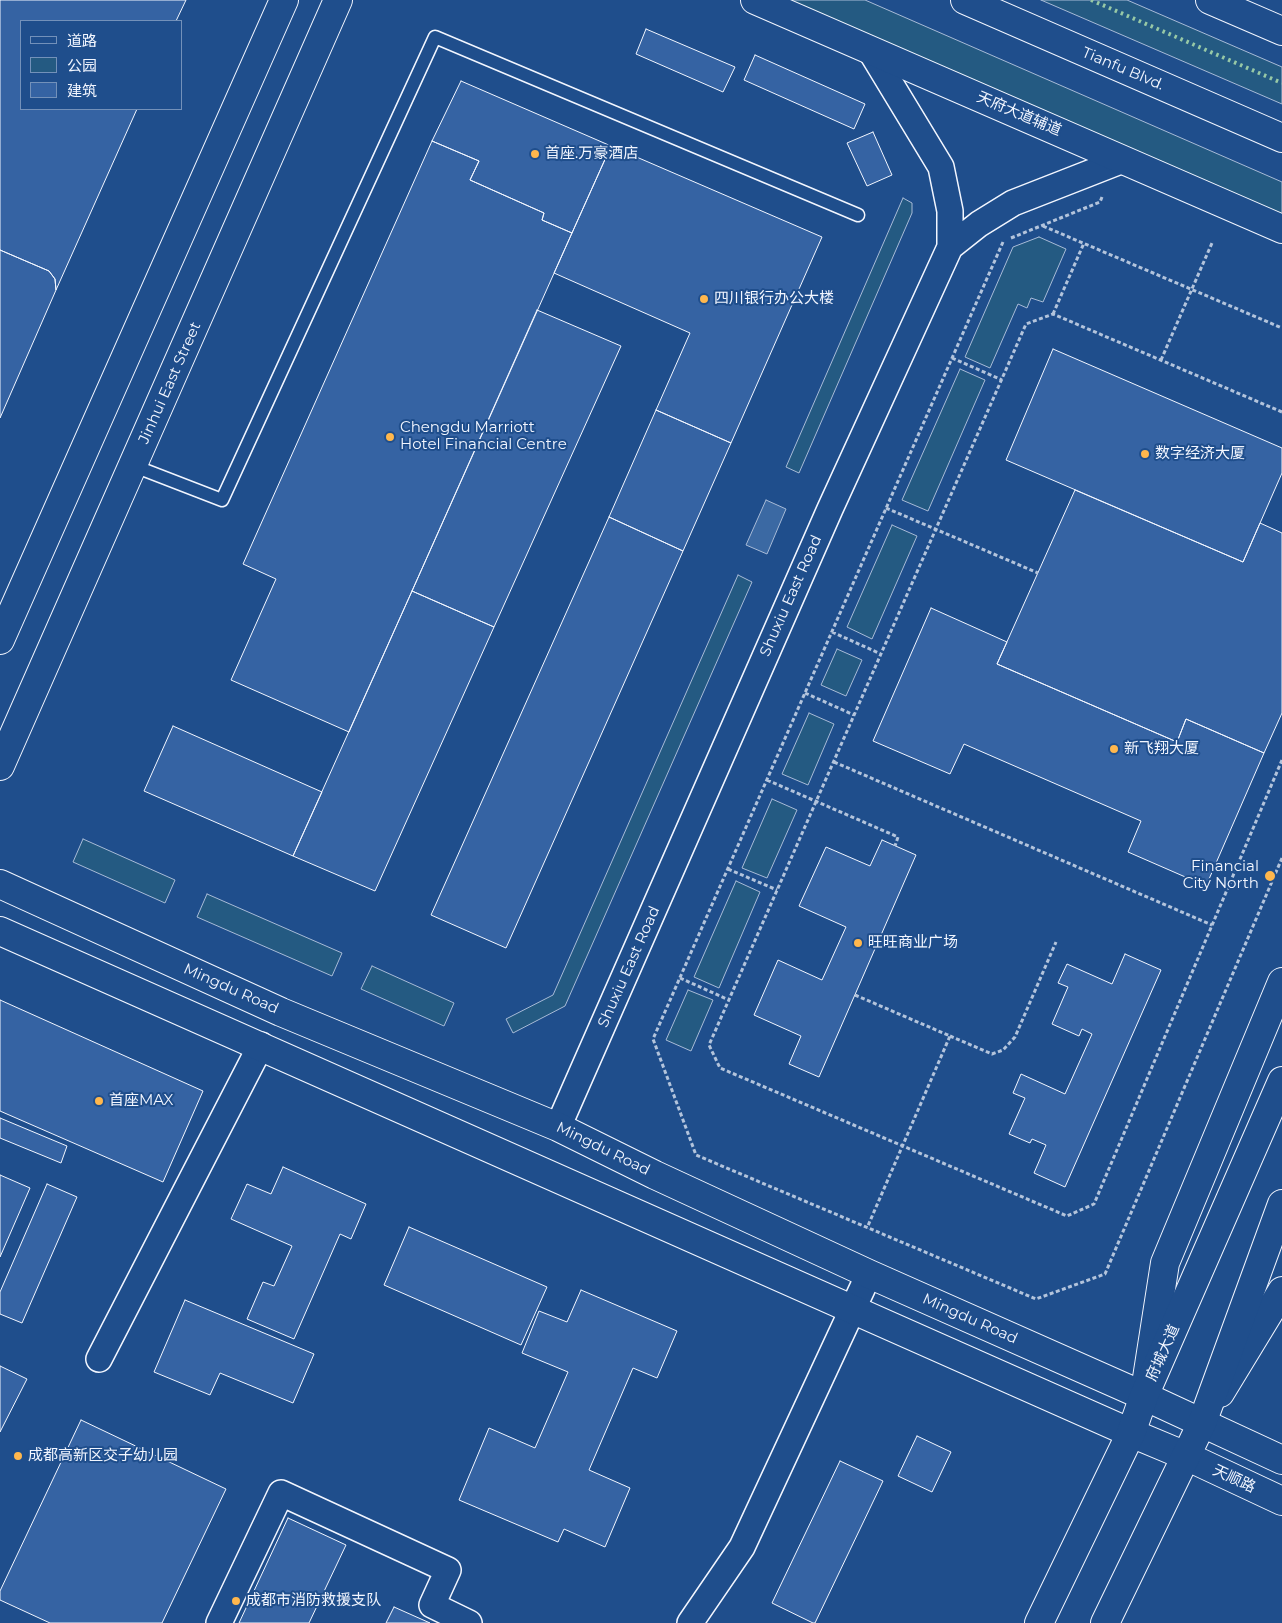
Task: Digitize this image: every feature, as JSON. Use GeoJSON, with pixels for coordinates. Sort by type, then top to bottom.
{"type":"FeatureCollection","features":[{"type":"Feature","properties":{"kind":"street"},"geometry":{"type":"LineString","coordinates":[[0,640],[284,0]]}},
{"type":"Feature","properties":{"kind":"street","name":"Jinhui East Street"},"geometry":{"type":"LineString","coordinates":[[0,766],[338,0]]}},
{"type":"Feature","properties":{"kind":"street","name":"天府大道辅道"},"geometry":{"type":"LineString","coordinates":[[755,0],[1282,229]]}},
{"type":"Feature","properties":{"kind":"street","name":"Tianfu Blvd."},"geometry":{"type":"LineString","coordinates":[[965,0],[1282,138]]}},
{"type":"Feature","properties":{"kind":"street"},"geometry":{"type":"LineString","coordinates":[[1210,0],[1282,31]]}},
{"type":"Feature","properties":{"kind":"street"},"geometry":{"type":"LineString","coordinates":[[870,50],[941,167],[950,211],[950,247]]}},
{"type":"Feature","properties":{"kind":"street","name":"Shuxiu East Road"},"geometry":{"type":"LineString","coordinates":[[558,1127],[830,509],[950,247],[979,224],[1013,203],[1124,160]]}},
{"type":"Feature","properties":{"kind":"street","name":"Mingdu Road"},"geometry":{"type":"LineString","coordinates":[[0,884],[281,1012],[558,1127],[655,1175],[869,1274],[1202,1422]]}},
{"type":"Feature","properties":{"kind":"street","name":"天顺路"},"geometry":{"type":"LineString","coordinates":[[0,931],[1186,1456],[1282,1501]]}},
{"type":"Feature","properties":{"kind":"street"},"geometry":{"type":"LineString","coordinates":[[1144,1396],[1166,1263],[1282,982]]}},
{"type":"Feature","properties":{"kind":"street"},"geometry":{"type":"LineString","coordinates":[[99,1359],[261,1046]]}},
{"type":"Feature","properties":{"kind":"street","name":"府城大道"},"geometry":{"type":"LineString","coordinates":[[1039,1623],[1131,1433],[1144,1396],[1282,1081]]}},
{"type":"Feature","properties":{"kind":"street"},"geometry":{"type":"LineString","coordinates":[[1105,1623],[1202,1422],[1282,1204]]}},
{"type":"Feature","properties":{"kind":"street"},"geometry":{"type":"LineString","coordinates":[[690,1623],[742,1547],[869,1274]]}},
{"type":"Feature","properties":{"kind":"street"},"geometry":{"type":"LineString","coordinates":[[1202,1422],[1282,1291]]}},
{"type":"Feature","properties":{"kind":"street"},"geometry":{"type":"LineString","coordinates":[[1202,1422],[1282,1460]]}},
{"type":"Feature","properties":{"kind":"street"},"geometry":{"type":"LineString","coordinates":[[219,1623],[281,1493],[448,1570],[432,1605],[469,1623]]}},
{"type":"Feature","properties":{"kind":"lane"},"geometry":{"type":"LineString","coordinates":[[134,466],[222,500],[435,36],[858,215]]}},
{"type":"Feature","properties":{"kind":"path"},"geometry":{"type":"LineString","coordinates":[[1124,160],[1100,202],[1002,242],[653,1039],[696,1155],[1036,1299],[1105,1274],[1282,858]]}},
{"type":"Feature","properties":{"kind":"path"},"geometry":{"type":"LineString","coordinates":[[1043,226],[1282,328]]}},
{"type":"Feature","properties":{"kind":"path"},"geometry":{"type":"LineString","coordinates":[[1054,314],[1084,243]]}},
{"type":"Feature","properties":{"kind":"path"},"geometry":{"type":"LineString","coordinates":[[1161,360],[1212,243]]}},
{"type":"Feature","properties":{"kind":"path"},"geometry":{"type":"LineString","coordinates":[[1282,412],[1054,314],[1026,324],[709,1045],[720,1068],[1067,1216],[1094,1204],[1282,760]]}},
{"type":"Feature","properties":{"kind":"path"},"geometry":{"type":"LineString","coordinates":[[952,358],[1002,380]]}},
{"type":"Feature","properties":{"kind":"path"},"geometry":{"type":"LineString","coordinates":[[886,508],[1038,573]]}},
{"type":"Feature","properties":{"kind":"path"},"geometry":{"type":"LineString","coordinates":[[832,632],[881,654]]}},
{"type":"Feature","properties":{"kind":"path"},"geometry":{"type":"LineString","coordinates":[[805,693],[854,715]]}},
{"type":"Feature","properties":{"kind":"path"},"geometry":{"type":"LineString","coordinates":[[834,762],[1212,925]]}},
{"type":"Feature","properties":{"kind":"path"},"geometry":{"type":"LineString","coordinates":[[767,780],[898,837],[895,846]]}},
{"type":"Feature","properties":{"kind":"path"},"geometry":{"type":"LineString","coordinates":[[728,869],[777,890]]}},
{"type":"Feature","properties":{"kind":"path"},"geometry":{"type":"LineString","coordinates":[[855,995],[992,1054],[1003,1050],[1015,1037],[1056,942]]}},
{"type":"Feature","properties":{"kind":"path"},"geometry":{"type":"LineString","coordinates":[[680,978],[729,1000]]}},
{"type":"Feature","properties":{"kind":"path"},"geometry":{"type":"LineString","coordinates":[[867,1228],[950,1036]]}},
{"type":"Feature","properties":{"kind":"green space"},"geometry":{"type":"Polygon","coordinates":[[[770,0],[865,0],[1282,182],[1282,223],[770,0]]]}},
{"type":"Feature","properties":{"kind":"green space"},"geometry":{"type":"Polygon","coordinates":[[[1041,0],[1127,0],[1282,67],[1282,104],[1041,0]]]}},
{"type":"Feature","properties":{"kind":"green space"},"geometry":{"type":"Polygon","coordinates":[[[903,198],[912,203],[912,213],[799,473],[786,467],[903,198]]]}},
{"type":"Feature","properties":{"kind":"green space"},"geometry":{"type":"Polygon","coordinates":[[[1039,237],[1066,249],[1043,302],[1031,298],[1027,308],[1018,304],[990,368],[965,357],[1013,247],[1039,237]]]}},
{"type":"Feature","properties":{"kind":"green space"},"geometry":{"type":"Polygon","coordinates":[[[960,369],[985,380],[928,511],[902,500],[960,369]]]}},
{"type":"Feature","properties":{"kind":"green space"},"geometry":{"type":"Polygon","coordinates":[[[892,525],[917,536],[872,639],[847,627],[892,525]]]}},
{"type":"Feature","properties":{"kind":"green space"},"geometry":{"type":"Polygon","coordinates":[[[738,575],[752,582],[565,1006],[513,1033],[506,1019],[553,995],[738,575]]]}},
{"type":"Feature","properties":{"kind":"green space"},"geometry":{"type":"Polygon","coordinates":[[[837,649],[862,660],[846,696],[821,685],[837,649]]]}},
{"type":"Feature","properties":{"kind":"green space"},"geometry":{"type":"Polygon","coordinates":[[[809,713],[834,724],[808,785],[782,774],[809,713]]]}},
{"type":"Feature","properties":{"kind":"green space"},"geometry":{"type":"Polygon","coordinates":[[[772,799],[797,810],[767,878],[742,868],[772,799]]]}},
{"type":"Feature","properties":{"kind":"green space"},"geometry":{"type":"Polygon","coordinates":[[[83,839],[175,880],[165,903],[73,862],[83,839]]]}},
{"type":"Feature","properties":{"kind":"green space"},"geometry":{"type":"Polygon","coordinates":[[[736,881],[760,892],[719,988],[694,977],[736,881]]]}},
{"type":"Feature","properties":{"kind":"green space"},"geometry":{"type":"Polygon","coordinates":[[[207,894],[342,953],[332,976],[197,917],[207,894]]]}},
{"type":"Feature","properties":{"kind":"green space"},"geometry":{"type":"Polygon","coordinates":[[[372,966],[454,1003],[444,1026],[361,989],[372,966]]]}},
{"type":"Feature","properties":{"kind":"green space"},"geometry":{"type":"Polygon","coordinates":[[[688,990],[713,1000],[691,1051],[666,1040],[688,990]]]}},
{"type":"Feature","properties":{"kind":"shaded area"},"geometry":{"type":"Polygon","coordinates":[[[766,500],[786,509],[767,554],[746,545],[766,500]]]}},
{"type":"Feature","properties":{"kind":"building"},"geometry":{"type":"Polygon","coordinates":[[[0,0],[186,0],[176,20],[20,20],[20,110],[137,110],[56,290],[55,279],[49,271],[0,250],[0,0]]]}},
{"type":"Feature","properties":{"kind":"building"},"geometry":{"type":"Polygon","coordinates":[[[646,29],[735,67],[723,92],[636,54],[646,29]]]}},
{"type":"Feature","properties":{"kind":"building"},"geometry":{"type":"Polygon","coordinates":[[[755,55],[865,104],[854,129],[744,80],[755,55]]]}},
{"type":"Feature","properties":{"kind":"building","name":"首座.万豪酒店"},"geometry":{"type":"Polygon","coordinates":[[[461,81],[611,146],[572,233],[542,220],[544,213],[470,180],[479,161],[432,141],[461,81]]]}},
{"type":"Feature","properties":{"kind":"building"},"geometry":{"type":"Polygon","coordinates":[[[873,132],[892,175],[867,186],[847,143],[873,132]]]}},
{"type":"Feature","properties":{"kind":"building","name":"Chengdu Marriott Hotel Financial Centre"},"geometry":{"type":"Polygon","coordinates":[[[432,141],[479,161],[470,180],[544,213],[542,220],[572,233],[349,732],[231,680],[276,579],[243,564],[432,141]]]}},
{"type":"Feature","properties":{"kind":"building","name":"四川银行办公大楼"},"geometry":{"type":"Polygon","coordinates":[[[611,146],[822,237],[731,443],[656,410],[690,333],[554,273],[611,146]]]}},
{"type":"Feature","properties":{"kind":"building"},"geometry":{"type":"Polygon","coordinates":[[[0,250],[49,271],[55,279],[56,290],[0,418],[0,250]]]}},
{"type":"Feature","properties":{"kind":"building"},"geometry":{"type":"Polygon","coordinates":[[[537,310],[621,346],[494,627],[412,591],[537,310]]]}},
{"type":"Feature","properties":{"kind":"building","name":"数字经济大厦"},"geometry":{"type":"Polygon","coordinates":[[[1053,349],[1282,448],[1282,473],[1243,562],[1006,460],[1053,349]]]}},
{"type":"Feature","properties":{"kind":"building"},"geometry":{"type":"Polygon","coordinates":[[[656,410],[731,443],[683,551],[609,517],[656,410]]]}},
{"type":"Feature","properties":{"kind":"building"},"geometry":{"type":"Polygon","coordinates":[[[1075,490],[1243,562],[1260,523],[1282,533],[1282,713],[1264,753],[1186,719],[1177,742],[997,664],[1075,490]]]}},
{"type":"Feature","properties":{"kind":"building"},"geometry":{"type":"Polygon","coordinates":[[[609,517],[683,551],[506,948],[431,915],[609,517]]]}},
{"type":"Feature","properties":{"kind":"building"},"geometry":{"type":"Polygon","coordinates":[[[412,591],[494,627],[375,891],[293,856],[412,591]]]}},
{"type":"Feature","properties":{"kind":"building","name":"新飞翔大厦"},"geometry":{"type":"Polygon","coordinates":[[[931,608],[1007,642],[997,664],[1177,742],[1186,719],[1264,753],[1206,886],[1128,852],[1141,821],[964,744],[950,774],[873,741],[931,608]]]}},
{"type":"Feature","properties":{"kind":"building"},"geometry":{"type":"Polygon","coordinates":[[[173,726],[322,792],[293,856],[144,791],[173,726]]]}},
{"type":"Feature","properties":{"kind":"building","name":"旺旺商业广场"},"geometry":{"type":"Polygon","coordinates":[[[882,840],[916,855],[819,1077],[789,1064],[801,1036],[754,1015],[778,960],[822,980],[846,927],[799,906],[826,847],[870,866],[882,840]]]}},
{"type":"Feature","properties":{"kind":"building"},"geometry":{"type":"Polygon","coordinates":[[[1125,954],[1161,970],[1065,1187],[1034,1173],[1046,1145],[1032,1139],[1030,1143],[1009,1134],[1025,1098],[1013,1093],[1021,1074],[1065,1094],[1092,1034],[1082,1029],[1079,1036],[1052,1024],[1068,987],[1058,983],[1067,964],[1112,984],[1125,954]]]}},
{"type":"Feature","properties":{"kind":"building","name":"首座MAX"},"geometry":{"type":"Polygon","coordinates":[[[0,1000],[203,1091],[163,1182],[0,1111],[0,1000]]]}},
{"type":"Feature","properties":{"kind":"building"},"geometry":{"type":"Polygon","coordinates":[[[0,1118],[67,1146],[61,1163],[0,1138],[0,1118]]]}},
{"type":"Feature","properties":{"kind":"building"},"geometry":{"type":"Polygon","coordinates":[[[283,1167],[366,1204],[351,1239],[340,1234],[294,1339],[247,1319],[263,1282],[274,1286],[292,1246],[231,1219],[247,1184],[271,1194],[283,1167]]]}},
{"type":"Feature","properties":{"kind":"building"},"geometry":{"type":"Polygon","coordinates":[[[0,1175],[30,1188],[0,1257],[0,1175]]]}},
{"type":"Feature","properties":{"kind":"building"},"geometry":{"type":"Polygon","coordinates":[[[47,1184],[77,1197],[22,1323],[0,1314],[0,1292],[47,1184]]]}},
{"type":"Feature","properties":{"kind":"building"},"geometry":{"type":"Polygon","coordinates":[[[409,1227],[547,1287],[521,1345],[384,1285],[409,1227]]]}},
{"type":"Feature","properties":{"kind":"building"},"geometry":{"type":"Polygon","coordinates":[[[581,1290],[677,1331],[657,1378],[633,1368],[589,1470],[630,1488],[605,1547],[564,1529],[558,1542],[459,1500],[489,1428],[535,1448],[568,1372],[522,1353],[539,1311],[567,1322],[581,1290]]]}},
{"type":"Feature","properties":{"kind":"building"},"geometry":{"type":"Polygon","coordinates":[[[185,1300],[314,1354],[293,1403],[220,1373],[210,1395],[154,1372],[185,1300]]]}},
{"type":"Feature","properties":{"kind":"building"},"geometry":{"type":"Polygon","coordinates":[[[0,1366],[27,1379],[0,1432],[0,1366]]]}},
{"type":"Feature","properties":{"kind":"building"},"geometry":{"type":"Polygon","coordinates":[[[81,1420],[226,1489],[162,1623],[50,1623],[0,1600],[0,1591],[81,1420]]]}},
{"type":"Feature","properties":{"kind":"building"},"geometry":{"type":"Polygon","coordinates":[[[917,1436],[951,1452],[932,1492],[898,1476],[917,1436]]]}},
{"type":"Feature","properties":{"kind":"building"},"geometry":{"type":"Polygon","coordinates":[[[840,1461],[883,1481],[815,1623],[813,1623],[772,1603],[840,1461]]]}},
{"type":"Feature","properties":{"kind":"building"},"geometry":{"type":"Polygon","coordinates":[[[288,1518],[346,1545],[309,1623],[239,1623],[288,1518]]]}},
{"type":"Feature","properties":{"kind":"building"},"geometry":{"type":"Polygon","coordinates":[[[394,1607],[430,1623],[386,1623],[394,1607]]]}},
{"type":"Feature","properties":{"kind":"hedge"},"geometry":{"type":"LineString","coordinates":[[1091,0],[1282,83]]}},
{"type":"Feature","properties":{"kind":"place","name":"首座.万豪酒店"},"geometry":{"type":"Point","coordinates":[535,154]}},
{"type":"Feature","properties":{"kind":"place","name":"四川银行办公大楼"},"geometry":{"type":"Point","coordinates":[704,299]}},
{"type":"Feature","properties":{"kind":"place","name":"Chengdu Marriott Hotel Financial Centre"},"geometry":{"type":"Point","coordinates":[390,437]}},
{"type":"Feature","properties":{"kind":"place","name":"数字经济大厦"},"geometry":{"type":"Point","coordinates":[1145,454]}},
{"type":"Feature","properties":{"kind":"place","name":"新飞翔大厦"},"geometry":{"type":"Point","coordinates":[1114,749]}},
{"type":"Feature","properties":{"kind":"place","name":"Financial City North"},"geometry":{"type":"Point","coordinates":[1270,876]}},
{"type":"Feature","properties":{"kind":"place","name":"旺旺商业广场"},"geometry":{"type":"Point","coordinates":[858,943]}},
{"type":"Feature","properties":{"kind":"place","name":"首座MAX"},"geometry":{"type":"Point","coordinates":[99,1101]}},
{"type":"Feature","properties":{"kind":"place","name":"成都高新区交子幼儿园"},"geometry":{"type":"Point","coordinates":[18,1456]}},
{"type":"Feature","properties":{"kind":"place","name":"成都市消防救援支队"},"geometry":{"type":"Point","coordinates":[236,1601]}}]}
